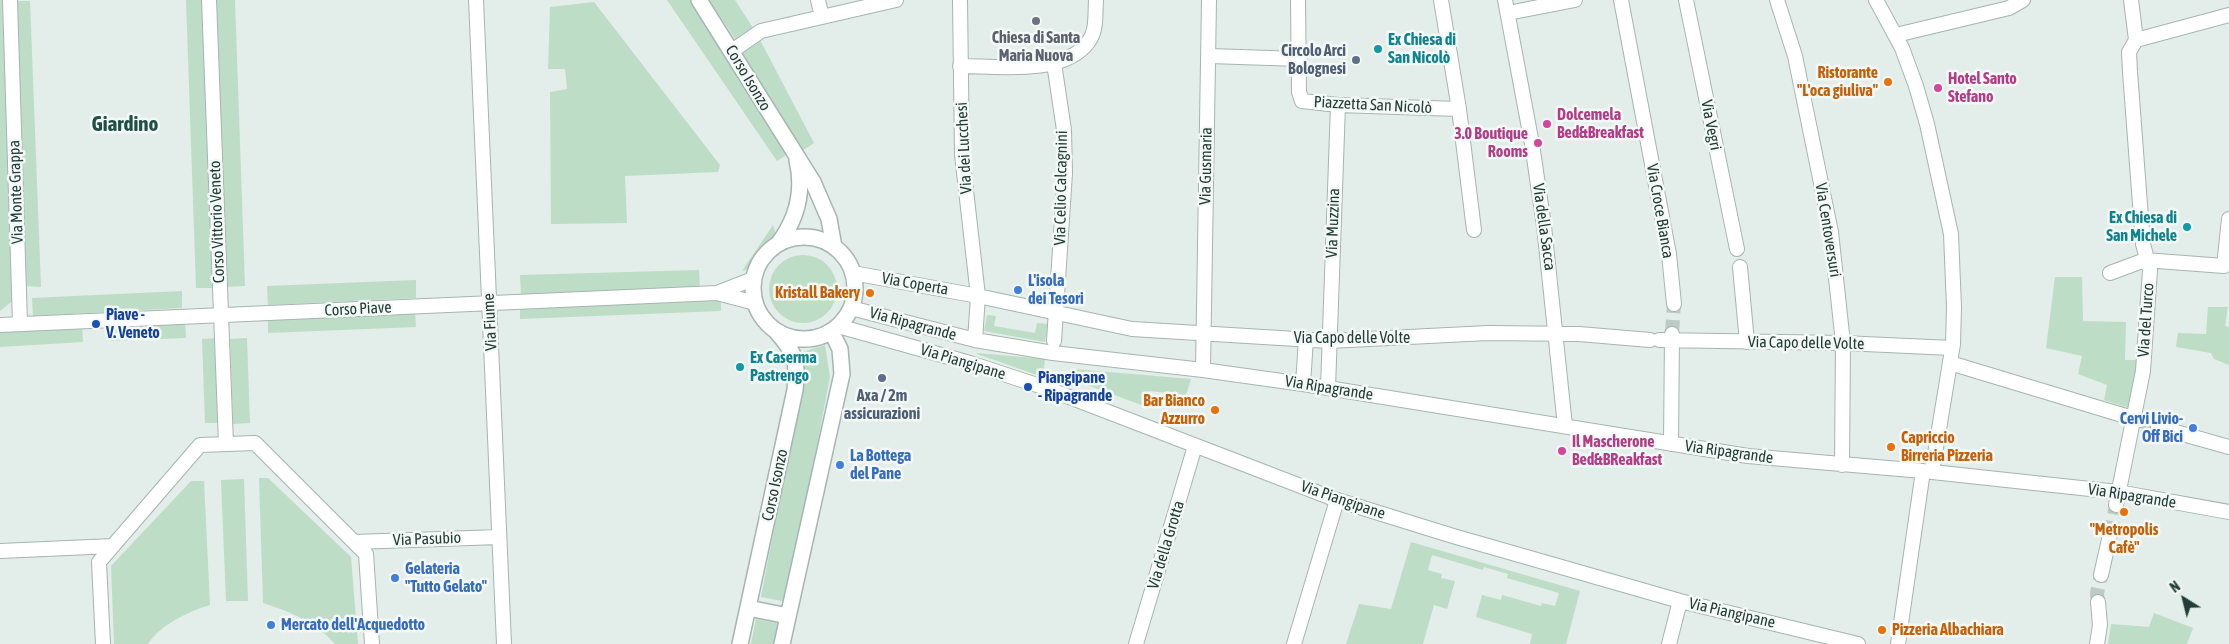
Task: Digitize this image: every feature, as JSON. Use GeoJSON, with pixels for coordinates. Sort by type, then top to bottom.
{"type":"FeatureCollection","features":[{"type":"Feature","properties":{"kind":"street","name":"Via Monte Grappa"},"geometry":{"type":"LineString","coordinates":[[10,0],[20,324]]}},
{"type":"Feature","properties":{"kind":"street","name":"Corso Vittorio Veneto"},"geometry":{"type":"LineString","coordinates":[[209,0],[226,444]]}},
{"type":"Feature","properties":{"kind":"street","name":"Via Fiume"},"geometry":{"type":"LineString","coordinates":[[476,0],[504,644]]}},
{"type":"Feature","properties":{"kind":"street","name":"Corso Isonzo"},"geometry":{"type":"LineString","coordinates":[[699,0],[820,194],[829,219],[834,247]]}},
{"type":"Feature","properties":{"kind":"street"},"geometry":{"type":"LineString","coordinates":[[818,0],[822,17]]}},
{"type":"Feature","properties":{"kind":"street"},"geometry":{"type":"LineString","coordinates":[[732,51],[761,31],[896,0]]}},
{"type":"Feature","properties":{"kind":"street","name":"Via dei Lucchesi"},"geometry":{"type":"LineString","coordinates":[[960,0],[962,155],[978,296],[975,340]]}},
{"type":"Feature","properties":{"kind":"street"},"geometry":{"type":"LineString","coordinates":[[960,66],[1032,66],[1054,63],[1079,50],[1088,42],[1094,28],[1096,0]]}},
{"type":"Feature","properties":{"kind":"street","name":"Via Gusmaria"},"geometry":{"type":"LineString","coordinates":[[1202,370],[1209,0]]}},
{"type":"Feature","properties":{"kind":"street"},"geometry":{"type":"LineString","coordinates":[[1208,56],[1300,59],[1298,0]]}},
{"type":"Feature","properties":{"kind":"street"},"geometry":{"type":"LineString","coordinates":[[1441,0],[1459,109],[1474,230]]}},
{"type":"Feature","properties":{"kind":"street"},"geometry":{"type":"LineString","coordinates":[[1506,7],[1575,0]]}},
{"type":"Feature","properties":{"kind":"street","name":"Via Croce Bianca"},"geometry":{"type":"LineString","coordinates":[[1621,0],[1669,254],[1674,304]]}},
{"type":"Feature","properties":{"kind":"street","name":"Via Vegri"},"geometry":{"type":"LineString","coordinates":[[1686,0],[1737,249]]}},
{"type":"Feature","properties":{"kind":"street","name":"Via Centoversuri"},"geometry":{"type":"LineString","coordinates":[[1777,0],[1795,56],[1827,213],[1843,343],[1842,465]]}},
{"type":"Feature","properties":{"kind":"street"},"geometry":{"type":"LineString","coordinates":[[1876,0],[1896,35],[1908,64],[1927,124],[1948,213],[1953,264],[1952,348],[1950,363],[1928,472],[1898,644]]}},
{"type":"Feature","properties":{"kind":"street"},"geometry":{"type":"LineString","coordinates":[[1896,35],[2009,8],[2023,0]]}},
{"type":"Feature","properties":{"kind":"street","name":"Via del Turco"},"geometry":{"type":"LineString","coordinates":[[2117,498],[2137,420],[2143,371],[2150,270],[2145,260],[2130,72],[2129,52],[2136,40],[2131,0]]}},
{"type":"Feature","properties":{"kind":"street","name":"Via della Sacca"},"geometry":{"type":"LineString","coordinates":[[1506,7],[1533,153],[1557,333],[1565,426]]}},
{"type":"Feature","properties":{"kind":"street"},"geometry":{"type":"LineString","coordinates":[[2136,40],[2229,15]]}},
{"type":"Feature","properties":{"kind":"street","name":"Piazzetta San Nicolò"},"geometry":{"type":"LineString","coordinates":[[1300,59],[1299,92],[1302,101],[1338,105],[1459,109]]}},
{"type":"Feature","properties":{"kind":"street","name":"Via Celio Calcagnini"},"geometry":{"type":"LineString","coordinates":[[1054,63],[1065,151],[1054,347]]}},
{"type":"Feature","properties":{"kind":"street","name":"Via Muzzina"},"geometry":{"type":"LineString","coordinates":[[1328,388],[1338,105]]}},
{"type":"Feature","properties":{"kind":"street","name":"Corso Isonzo"},"geometry":{"type":"LineString","coordinates":[[778,244],[798,206],[799,170],[796,156]]}},
{"type":"Feature","properties":{"kind":"street"},"geometry":{"type":"LineString","coordinates":[[2110,273],[2145,260],[2224,266],[2229,219]]}},
{"type":"Feature","properties":{"kind":"street"},"geometry":{"type":"LineString","coordinates":[[809,237],[834,247],[847,260],[853,273],[855,289],[851,308],[835,329],[816,338],[805,340],[786,337],[776,331],[763,320],[755,303],[753,278],[766,253],[778,244],[795,238],[809,237]]}},
{"type":"Feature","properties":{"kind":"street"},"geometry":{"type":"LineString","coordinates":[[1740,267],[1746,342]]}},
{"type":"Feature","properties":{"kind":"street","name":"Via Coperta"},"geometry":{"type":"LineString","coordinates":[[853,273],[978,296],[1055,314]]}},
{"type":"Feature","properties":{"kind":"street","name":"Corso Piave"},"geometry":{"type":"LineString","coordinates":[[717,293],[753,278]]}},
{"type":"Feature","properties":{"kind":"street","name":"Corso Piave"},"geometry":{"type":"LineString","coordinates":[[0,325],[717,293],[755,303]]}},
{"type":"Feature","properties":{"kind":"street","name":"Via Ripagrande"},"geometry":{"type":"LineString","coordinates":[[851,308],[975,340],[1054,347],[1303,384],[1748,456],[1928,472],[2229,512]]}},
{"type":"Feature","properties":{"kind":"street","name":"Via Capo delle Volte"},"geometry":{"type":"LineString","coordinates":[[1055,314],[1132,329],[1329,340],[1397,339],[1488,333],[1557,333],[1663,339],[1843,343],[1952,348]]}},
{"type":"Feature","properties":{"kind":"street"},"geometry":{"type":"LineString","coordinates":[[782,644],[842,374],[840,349],[835,329]]}},
{"type":"Feature","properties":{"kind":"street","name":"Via Piangipane"},"geometry":{"type":"LineString","coordinates":[[835,329],[970,363],[1037,385],[1337,500],[1453,536],[1680,601],[1858,644]]}},
{"type":"Feature","properties":{"kind":"street","name":"Corso Isonzo"},"geometry":{"type":"LineString","coordinates":[[740,644],[795,390],[798,366],[789,346],[776,331]]}},
{"type":"Feature","properties":{"kind":"street"},"geometry":{"type":"LineString","coordinates":[[1303,384],[1306,339]]}},
{"type":"Feature","properties":{"kind":"street"},"geometry":{"type":"LineString","coordinates":[[1663,339],[1671,444]]}},
{"type":"Feature","properties":{"kind":"street"},"geometry":{"type":"LineString","coordinates":[[1950,363],[2137,420]]}},
{"type":"Feature","properties":{"kind":"street"},"geometry":{"type":"LineString","coordinates":[[2158,427],[2229,446]]}},
{"type":"Feature","properties":{"kind":"street"},"geometry":{"type":"LineString","coordinates":[[103,644],[99,562],[200,445],[255,443],[366,554],[372,644]]}},
{"type":"Feature","properties":{"kind":"street","name":"Via della Grotta"},"geometry":{"type":"LineString","coordinates":[[1136,644],[1195,446]]}},
{"type":"Feature","properties":{"kind":"street"},"geometry":{"type":"LineString","coordinates":[[1294,644],[1337,500]]}},
{"type":"Feature","properties":{"kind":"street"},"geometry":{"type":"LineString","coordinates":[[2101,575],[2110,535]]}},
{"type":"Feature","properties":{"kind":"street","name":"Via Pasubio"},"geometry":{"type":"LineString","coordinates":[[354,542],[499,537]]}},
{"type":"Feature","properties":{"kind":"street"},"geometry":{"type":"LineString","coordinates":[[0,551],[114,546]]}},
{"type":"Feature","properties":{"kind":"street"},"geometry":{"type":"LineString","coordinates":[[1669,644],[1680,601]]}},
{"type":"Feature","properties":{"kind":"street"},"geometry":{"type":"LineString","coordinates":[[2097,644],[2100,625],[2098,602]]}},
{"type":"Feature","properties":{"kind":"street"},"geometry":{"type":"LineString","coordinates":[[748,608],[788,616]]}},
{"type":"Feature","properties":{"kind":"green space"},"geometry":{"type":"Polygon","coordinates":[[[0,0],[2,0],[15,299],[0,311],[0,0]]]}},
{"type":"Feature","properties":{"kind":"green space"},"geometry":{"type":"Polygon","coordinates":[[[186,0],[205,0],[215,288],[196,288],[186,0]]]}},
{"type":"Feature","properties":{"kind":"green space"},"geometry":{"type":"Polygon","coordinates":[[[213,0],[235,0],[245,286],[224,287],[213,0]]]}},
{"type":"Feature","properties":{"kind":"green space"},"geometry":{"type":"Polygon","coordinates":[[[667,0],[691,0],[788,154],[777,161],[667,0]]]}},
{"type":"Feature","properties":{"kind":"green space"},"geometry":{"type":"Polygon","coordinates":[[[709,0],[735,0],[755,31],[737,42],[709,0]]]}},
{"type":"Feature","properties":{"kind":"green space"},"geometry":{"type":"Polygon","coordinates":[[[16,1],[30,1],[41,287],[25,286],[16,1]]]}},
{"type":"Feature","properties":{"kind":"green space"},"geometry":{"type":"Polygon","coordinates":[[[594,2],[720,165],[718,172],[625,176],[627,223],[551,224],[550,92],[567,89],[565,69],[548,69],[550,7],[594,2]]]}},
{"type":"Feature","properties":{"kind":"green space"},"geometry":{"type":"Polygon","coordinates":[[[759,38],[814,143],[802,151],[740,52],[759,38]]]}},
{"type":"Feature","properties":{"kind":"green space"},"geometry":{"type":"Polygon","coordinates":[[[773,225],[776,234],[770,243],[751,266],[742,271],[773,225]]]}},
{"type":"Feature","properties":{"kind":"green space"},"geometry":{"type":"Polygon","coordinates":[[[803,255],[816,258],[827,265],[834,276],[837,289],[834,302],[827,313],[816,320],[803,323],[790,320],[779,313],[772,302],[769,289],[772,276],[779,265],[790,258],[803,255]]]}},
{"type":"Feature","properties":{"kind":"green space"},"geometry":{"type":"Polygon","coordinates":[[[699,270],[700,289],[521,295],[520,275],[699,270]]]}},
{"type":"Feature","properties":{"kind":"green space"},"geometry":{"type":"Polygon","coordinates":[[[2055,277],[2082,277],[2083,321],[2126,322],[2125,360],[2137,360],[2132,409],[2104,400],[2107,385],[2078,374],[2082,356],[2046,348],[2055,277]]]}},
{"type":"Feature","properties":{"kind":"green space"},"geometry":{"type":"Polygon","coordinates":[[[416,280],[416,298],[268,305],[267,286],[416,280]]]}},
{"type":"Feature","properties":{"kind":"green space"},"geometry":{"type":"Polygon","coordinates":[[[182,291],[182,308],[33,316],[32,298],[182,291]]]}},
{"type":"Feature","properties":{"kind":"green space"},"geometry":{"type":"Polygon","coordinates":[[[721,297],[721,311],[520,319],[520,305],[721,297]]]}},
{"type":"Feature","properties":{"kind":"green space"},"geometry":{"type":"Polygon","coordinates":[[[2208,307],[2228,307],[2225,326],[2229,327],[2229,365],[2214,359],[2211,353],[2176,347],[2178,333],[2206,334],[2208,307]]]}},
{"type":"Feature","properties":{"kind":"green space"},"geometry":{"type":"Polygon","coordinates":[[[415,309],[416,327],[268,333],[268,316],[415,309]]]}},
{"type":"Feature","properties":{"kind":"green space"},"geometry":{"type":"Polygon","coordinates":[[[987,315],[996,316],[994,326],[1035,333],[1037,323],[1048,324],[1045,342],[984,331],[987,315]]]}},
{"type":"Feature","properties":{"kind":"green space"},"geometry":{"type":"Polygon","coordinates":[[[185,320],[186,338],[108,341],[107,323],[185,320]]]}},
{"type":"Feature","properties":{"kind":"green space"},"geometry":{"type":"Polygon","coordinates":[[[82,324],[83,342],[0,347],[0,328],[82,324]]]}},
{"type":"Feature","properties":{"kind":"green space"},"geometry":{"type":"Polygon","coordinates":[[[219,338],[222,423],[205,423],[202,339],[219,338]]]}},
{"type":"Feature","properties":{"kind":"green space"},"geometry":{"type":"Polygon","coordinates":[[[247,338],[250,423],[233,424],[230,339],[247,338]]]}},
{"type":"Feature","properties":{"kind":"green space"},"geometry":{"type":"Polygon","coordinates":[[[825,345],[830,377],[787,602],[761,597],[804,371],[802,352],[825,345]]]}},
{"type":"Feature","properties":{"kind":"green space"},"geometry":{"type":"Polygon","coordinates":[[[977,354],[1045,359],[1043,377],[977,354]]]}},
{"type":"Feature","properties":{"kind":"green space"},"geometry":{"type":"Polygon","coordinates":[[[1073,369],[1191,379],[1186,395],[1149,391],[1144,406],[1071,379],[1073,369]]]}},
{"type":"Feature","properties":{"kind":"green space"},"geometry":{"type":"Polygon","coordinates":[[[259,478],[268,478],[351,557],[358,644],[335,644],[311,624],[283,610],[263,603],[259,478]]]}},
{"type":"Feature","properties":{"kind":"green space"},"geometry":{"type":"Polygon","coordinates":[[[244,479],[248,601],[226,601],[221,480],[244,479]]]}},
{"type":"Feature","properties":{"kind":"green space"},"geometry":{"type":"Polygon","coordinates":[[[191,481],[204,481],[210,605],[193,611],[167,625],[148,644],[114,644],[111,566],[191,481]]]}},
{"type":"Feature","properties":{"kind":"green space"},"geometry":{"type":"Polygon","coordinates":[[[1411,542],[1580,591],[1566,644],[1530,644],[1532,634],[1476,617],[1482,595],[1501,600],[1502,595],[1541,606],[1542,603],[1555,606],[1559,593],[1507,578],[1508,574],[1484,567],[1483,570],[1432,555],[1428,570],[1442,574],[1441,578],[1455,581],[1447,609],[1434,605],[1423,644],[1346,644],[1359,604],[1391,609],[1411,542]]]}},
{"type":"Feature","properties":{"kind":"green space"},"geometry":{"type":"Polygon","coordinates":[[[2154,613],[2193,628],[2187,644],[2108,644],[2111,624],[2149,627],[2154,613]]]}},
{"type":"Feature","properties":{"kind":"green space"},"geometry":{"type":"Polygon","coordinates":[[[756,619],[780,624],[776,644],[751,644],[756,619]]]}},
{"type":"Feature","properties":{"kind":"tunnel"},"geometry":{"type":"LineString","coordinates":[[1672,334],[1674,304]]}},
{"type":"Feature","properties":{"kind":"tunnel"},"geometry":{"type":"LineString","coordinates":[[2139,420],[2158,427]]}},
{"type":"Feature","properties":{"kind":"tunnel"},"geometry":{"type":"LineString","coordinates":[[2110,535],[2116,505]]}},
{"type":"Feature","properties":{"kind":"tunnel"},"geometry":{"type":"LineString","coordinates":[[2098,602],[2097,593],[2101,575]]}},
{"type":"Feature","properties":{"kind":"place","name":"Chiesa di Santa Maria Nuova"},"geometry":{"type":"Point","coordinates":[1036,21]}},
{"type":"Feature","properties":{"kind":"place","name":"Ex Chiesa di San Nicolò"},"geometry":{"type":"Point","coordinates":[1378,49]}},
{"type":"Feature","properties":{"kind":"place","name":"Circolo Arci Bolognesi"},"geometry":{"type":"Point","coordinates":[1356,60]}},
{"type":"Feature","properties":{"kind":"place","name":"Ristorante \"L'oca giuliva\""},"geometry":{"type":"Point","coordinates":[1888,82]}},
{"type":"Feature","properties":{"kind":"place","name":"Hotel Santo Stefano"},"geometry":{"type":"Point","coordinates":[1938,88]}},
{"type":"Feature","properties":{"kind":"place","name":"Dolcemela Bed&Breakfast"},"geometry":{"type":"Point","coordinates":[1547,124]}},
{"type":"Feature","properties":{"kind":"place","name":"3.0 Boutique Rooms"},"geometry":{"type":"Point","coordinates":[1538,143]}},
{"type":"Feature","properties":{"kind":"place","name":"Ex Chiesa di San Michele"},"geometry":{"type":"Point","coordinates":[2187,227]}},
{"type":"Feature","properties":{"kind":"place","name":"L'isola dei Tesori"},"geometry":{"type":"Point","coordinates":[1018,290]}},
{"type":"Feature","properties":{"kind":"place","name":"Kristall Bakery"},"geometry":{"type":"Point","coordinates":[870,293]}},
{"type":"Feature","properties":{"kind":"place","name":"Piave - V. Veneto"},"geometry":{"type":"Point","coordinates":[96,324]}},
{"type":"Feature","properties":{"kind":"place","name":"Ex Caserma Pastrengo"},"geometry":{"type":"Point","coordinates":[740,367]}},
{"type":"Feature","properties":{"kind":"place","name":"Axa / 2m assicurazioni"},"geometry":{"type":"Point","coordinates":[882,378]}},
{"type":"Feature","properties":{"kind":"place","name":"Piangipane - Ripagrande"},"geometry":{"type":"Point","coordinates":[1028,387]}},
{"type":"Feature","properties":{"kind":"place","name":"Bar Bianco Azzurro"},"geometry":{"type":"Point","coordinates":[1215,410]}},
{"type":"Feature","properties":{"kind":"place","name":"Cervi Livio- Off Bici"},"geometry":{"type":"Point","coordinates":[2193,428]}},
{"type":"Feature","properties":{"kind":"place","name":"Capriccio Birreria Pizzeria"},"geometry":{"type":"Point","coordinates":[1891,447]}},
{"type":"Feature","properties":{"kind":"place","name":"Il Mascherone Bed&BReakfast"},"geometry":{"type":"Point","coordinates":[1562,451]}},
{"type":"Feature","properties":{"kind":"place","name":"La Bottega del Pane"},"geometry":{"type":"Point","coordinates":[840,465]}},
{"type":"Feature","properties":{"kind":"place","name":"\"Metropolis Cafè\""},"geometry":{"type":"Point","coordinates":[2124,512]}},
{"type":"Feature","properties":{"kind":"place","name":"Gelateria \"Tutto Gelato\""},"geometry":{"type":"Point","coordinates":[395,578]}},
{"type":"Feature","properties":{"kind":"place","name":"Mercato dell'Acquedotto"},"geometry":{"type":"Point","coordinates":[271,625]}},
{"type":"Feature","properties":{"kind":"place","name":"Pizzeria Albachiara"},"geometry":{"type":"Point","coordinates":[1882,630]}},
{"type":"Feature","properties":{"kind":"district","name":"Giardino"},"geometry":{"type":"Point","coordinates":[125,124]}}]}
